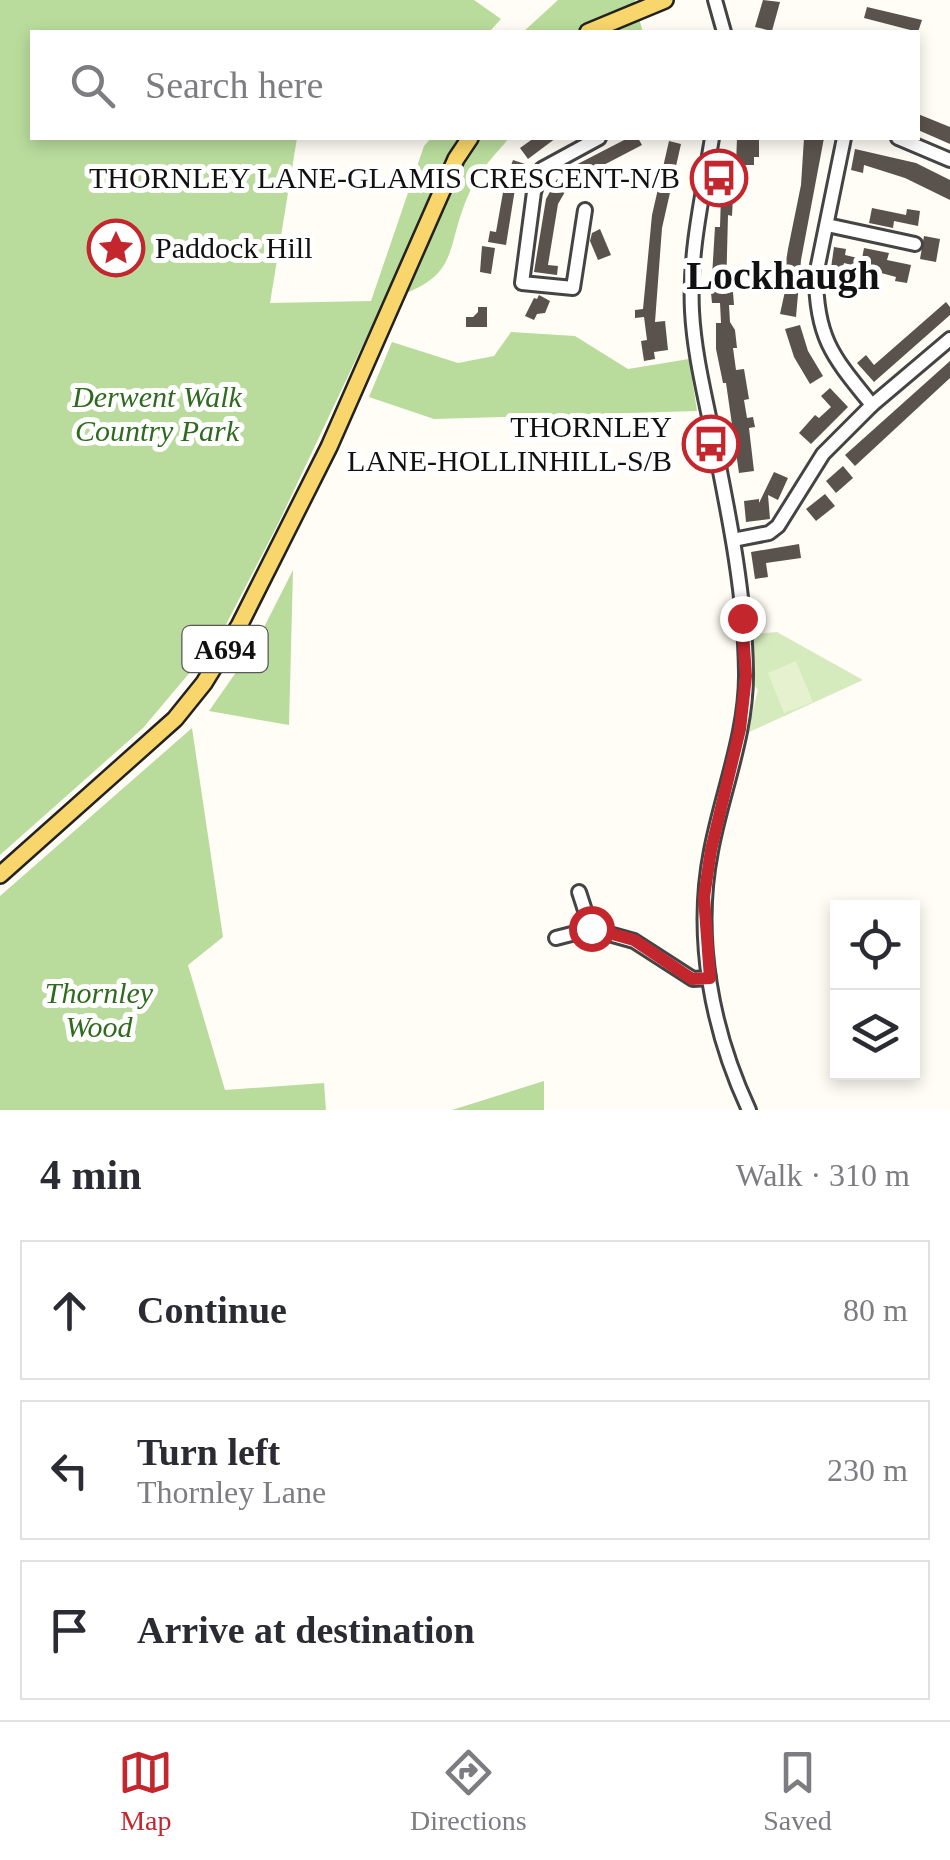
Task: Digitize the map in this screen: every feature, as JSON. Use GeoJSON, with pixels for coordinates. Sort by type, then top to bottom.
{"type":"FeatureCollection","features":[{"type":"Feature","properties":{"kind":"main road"},"geometry":{"type":"LineString","coordinates":[[592,30],[665,0]]}},
{"type":"Feature","properties":{"kind":"main road","name":"A694"},"geometry":{"type":"LineString","coordinates":[[0,875],[176,719],[204,682],[239,626],[329,447],[456,159],[469,140]]}},
{"type":"Feature","properties":{"kind":"street"},"geometry":{"type":"LineString","coordinates":[[715,0],[723,30]]}},
{"type":"Feature","properties":{"kind":"street"},"geometry":{"type":"LineString","coordinates":[[585,210],[574,288],[522,283],[534,192],[542,169],[595,140]]}},
{"type":"Feature","properties":{"kind":"street"},"geometry":{"type":"LineString","coordinates":[[712,140],[695,240],[692,310],[701,376],[734,540],[746,676],[740,729],[711,850],[704,897],[710,978],[719,1027],[730,1070],[749,1110]]}},
{"type":"Feature","properties":{"kind":"street"},"geometry":{"type":"LineString","coordinates":[[844,140],[816,276],[818,315],[832,355],[872,405]]}},
{"type":"Feature","properties":{"kind":"street"},"geometry":{"type":"LineString","coordinates":[[903,140],[950,160]]}},
{"type":"Feature","properties":{"kind":"street"},"geometry":{"type":"LineString","coordinates":[[827,224],[915,244]]}},
{"type":"Feature","properties":{"kind":"street"},"geometry":{"type":"LineString","coordinates":[[734,540],[769,533],[785,520],[824,454],[872,405],[950,338]]}},
{"type":"Feature","properties":{"kind":"street"},"geometry":{"type":"LineString","coordinates":[[580,892],[591,928]]}},
{"type":"Feature","properties":{"kind":"street"},"geometry":{"type":"LineString","coordinates":[[556,938],[591,928],[634,940],[692,979],[710,978]]}},
{"type":"Feature","properties":{"kind":"green space","name":"Derwent Walk Country Park"},"geometry":{"type":"Polygon","coordinates":[[[0,0],[474,0],[501,19],[491,30],[30,30],[30,140],[297,140],[270,303],[371,301],[424,146],[429,140],[507,140],[475,180],[440,271],[428,282],[384,300],[278,524],[219,638],[143,728],[0,855],[0,0]]]}},
{"type":"Feature","properties":{"kind":"green space"},"geometry":{"type":"Polygon","coordinates":[[[558,0],[636,0],[642,30],[525,30],[558,0]]]}},
{"type":"Feature","properties":{"kind":"green space"},"geometry":{"type":"Polygon","coordinates":[[[511,332],[575,336],[628,369],[689,359],[697,411],[434,419],[369,397],[392,342],[458,363],[494,356],[511,332]]]}},
{"type":"Feature","properties":{"kind":"green space"},"geometry":{"type":"Polygon","coordinates":[[[293,570],[289,725],[209,711],[255,645],[293,570]]]}},
{"type":"Feature","properties":{"kind":"green space"},"geometry":{"type":"Polygon","coordinates":[[[777,632],[863,680],[747,733],[758,690],[754,685],[754,634],[777,632]]]}},
{"type":"Feature","properties":{"kind":"green space"},"geometry":{"type":"Polygon","coordinates":[[[796,661],[813,702],[784,713],[768,673],[796,661]]]}},
{"type":"Feature","properties":{"kind":"green space","name":"Thornley Wood"},"geometry":{"type":"Polygon","coordinates":[[[192,728],[223,937],[188,965],[225,1090],[324,1083],[326,1110],[0,1110],[0,896],[192,728]]]}},
{"type":"Feature","properties":{"kind":"green space"},"geometry":{"type":"Polygon","coordinates":[[[544,1081],[544,1110],[452,1110],[544,1081]]]}},
{"type":"Feature","properties":{"kind":"building"},"geometry":{"type":"Polygon","coordinates":[[[763,0],[780,2],[772,30],[755,27],[763,0]]]}},
{"type":"Feature","properties":{"kind":"building"},"geometry":{"type":"Polygon","coordinates":[[[867,7],[922,20],[919,30],[910,30],[864,18],[867,7]]]}},
{"type":"Feature","properties":{"kind":"building"},"geometry":{"type":"Polygon","coordinates":[[[920,115],[950,127],[950,144],[920,131],[920,115]]]}},
{"type":"Feature","properties":{"kind":"building"},"geometry":{"type":"Polygon","coordinates":[[[531,140],[553,140],[528,159],[520,148],[531,140]]]}},
{"type":"Feature","properties":{"kind":"building"},"geometry":{"type":"Polygon","coordinates":[[[624,140],[639,140],[642,145],[573,181],[566,170],[624,140]]]}},
{"type":"Feature","properties":{"kind":"building"},"geometry":{"type":"Polygon","coordinates":[[[737,140],[759,140],[759,157],[754,157],[754,165],[736,165],[737,140]]]}},
{"type":"Feature","properties":{"kind":"building"},"geometry":{"type":"Polygon","coordinates":[[[804,140],[824,140],[801,260],[796,317],[780,314],[801,185],[804,140]]]}},
{"type":"Feature","properties":{"kind":"building"},"geometry":{"type":"Polygon","coordinates":[[[669,141],[681,144],[662,228],[655,322],[665,321],[668,350],[654,352],[655,359],[644,361],[644,317],[635,318],[635,310],[643,309],[652,215],[669,141]]]}},
{"type":"Feature","properties":{"kind":"building"},"geometry":{"type":"Polygon","coordinates":[[[855,149],[916,163],[950,180],[950,200],[905,178],[864,165],[863,173],[851,170],[855,149]]]}},
{"type":"Feature","properties":{"kind":"building"},"geometry":{"type":"Polygon","coordinates":[[[513,160],[525,164],[515,189],[506,245],[488,242],[490,231],[496,232],[513,160]]]}},
{"type":"Feature","properties":{"kind":"building"},"geometry":{"type":"Polygon","coordinates":[[[557,179],[569,185],[558,204],[548,265],[558,266],[557,275],[534,272],[546,199],[557,179]]]}},
{"type":"Feature","properties":{"kind":"building"},"geometry":{"type":"Polygon","coordinates":[[[721,195],[733,196],[732,216],[728,215],[726,293],[733,292],[734,305],[729,305],[737,348],[733,348],[736,370],[744,369],[749,399],[744,400],[747,418],[753,417],[755,427],[749,428],[754,471],[739,473],[726,383],[716,349],[720,303],[712,303],[711,293],[721,195]]]}},
{"type":"Feature","properties":{"kind":"building"},"geometry":{"type":"Polygon","coordinates":[[[872,208],[906,215],[907,209],[920,211],[918,226],[894,221],[893,228],[869,223],[872,208]]]}},
{"type":"Feature","properties":{"kind":"building"},"geometry":{"type":"Polygon","coordinates":[[[600,229],[611,255],[598,260],[590,241],[592,233],[600,229]]]}},
{"type":"Feature","properties":{"kind":"building"},"geometry":{"type":"Polygon","coordinates":[[[924,236],[940,239],[936,262],[920,259],[924,236]]]}},
{"type":"Feature","properties":{"kind":"building"},"geometry":{"type":"Polygon","coordinates":[[[482,246],[495,248],[491,274],[480,272],[482,246]]]}},
{"type":"Feature","properties":{"kind":"building"},"geometry":{"type":"Polygon","coordinates":[[[834,247],[846,249],[845,255],[862,259],[864,248],[889,253],[887,260],[911,265],[907,283],[844,263],[842,270],[831,268],[834,247]]]}},
{"type":"Feature","properties":{"kind":"building"},"geometry":{"type":"Polygon","coordinates":[[[539,295],[550,301],[545,313],[537,314],[534,320],[525,316],[539,295]]]}},
{"type":"Feature","properties":{"kind":"building"},"geometry":{"type":"Polygon","coordinates":[[[946,302],[950,315],[874,382],[857,363],[866,355],[874,365],[946,302]]]}},
{"type":"Feature","properties":{"kind":"building"},"geometry":{"type":"Polygon","coordinates":[[[478,307],[487,307],[487,327],[466,327],[466,317],[473,317],[478,307]]]}},
{"type":"Feature","properties":{"kind":"building"},"geometry":{"type":"Polygon","coordinates":[[[800,325],[808,351],[823,376],[810,384],[794,357],[785,329],[800,325]]]}},
{"type":"Feature","properties":{"kind":"building"},"geometry":{"type":"Polygon","coordinates":[[[950,361],[950,378],[855,466],[845,455],[950,361]]]}},
{"type":"Feature","properties":{"kind":"building"},"geometry":{"type":"Polygon","coordinates":[[[830,388],[848,407],[811,444],[799,433],[815,415],[819,418],[831,407],[821,396],[830,388]]]}},
{"type":"Feature","properties":{"kind":"building"},"geometry":{"type":"Polygon","coordinates":[[[843,466],[853,478],[836,493],[826,481],[843,466]]]}},
{"type":"Feature","properties":{"kind":"building"},"geometry":{"type":"Polygon","coordinates":[[[774,472],[788,478],[778,500],[768,495],[770,519],[746,522],[744,501],[759,499],[759,503],[774,472]]]}},
{"type":"Feature","properties":{"kind":"building"},"geometry":{"type":"Polygon","coordinates":[[[825,494],[835,506],[816,521],[806,509],[825,494]]]}},
{"type":"Feature","properties":{"kind":"building"},"geometry":{"type":"Polygon","coordinates":[[[799,544],[801,558],[766,563],[768,577],[755,579],[751,552],[799,544]]]}},
{"type":"Feature","properties":{"kind":"place","name":"THORNLEY LANE-GLAMIS CRESCENT-N/B"},"geometry":{"type":"Point","coordinates":[719,178]}},
{"type":"Feature","properties":{"kind":"place","name":"Paddock Hill"},"geometry":{"type":"Point","coordinates":[116,248]}},
{"type":"Feature","properties":{"kind":"place","name":"THORNLEY LANE-HOLLINHILL-S/B"},"geometry":{"type":"Point","coordinates":[711,444]}},
{"type":"Feature","properties":{"kind":"district","name":"Lockhaugh"},"geometry":{"type":"Point","coordinates":[783,275]}},
{"type":"Feature","properties":{"kind":"route"},"geometry":{"type":"LineString","coordinates":[[591,928],[634,940],[692,979],[710,978],[704,897],[711,850],[740,729],[746,676],[742,618]]}}]}
